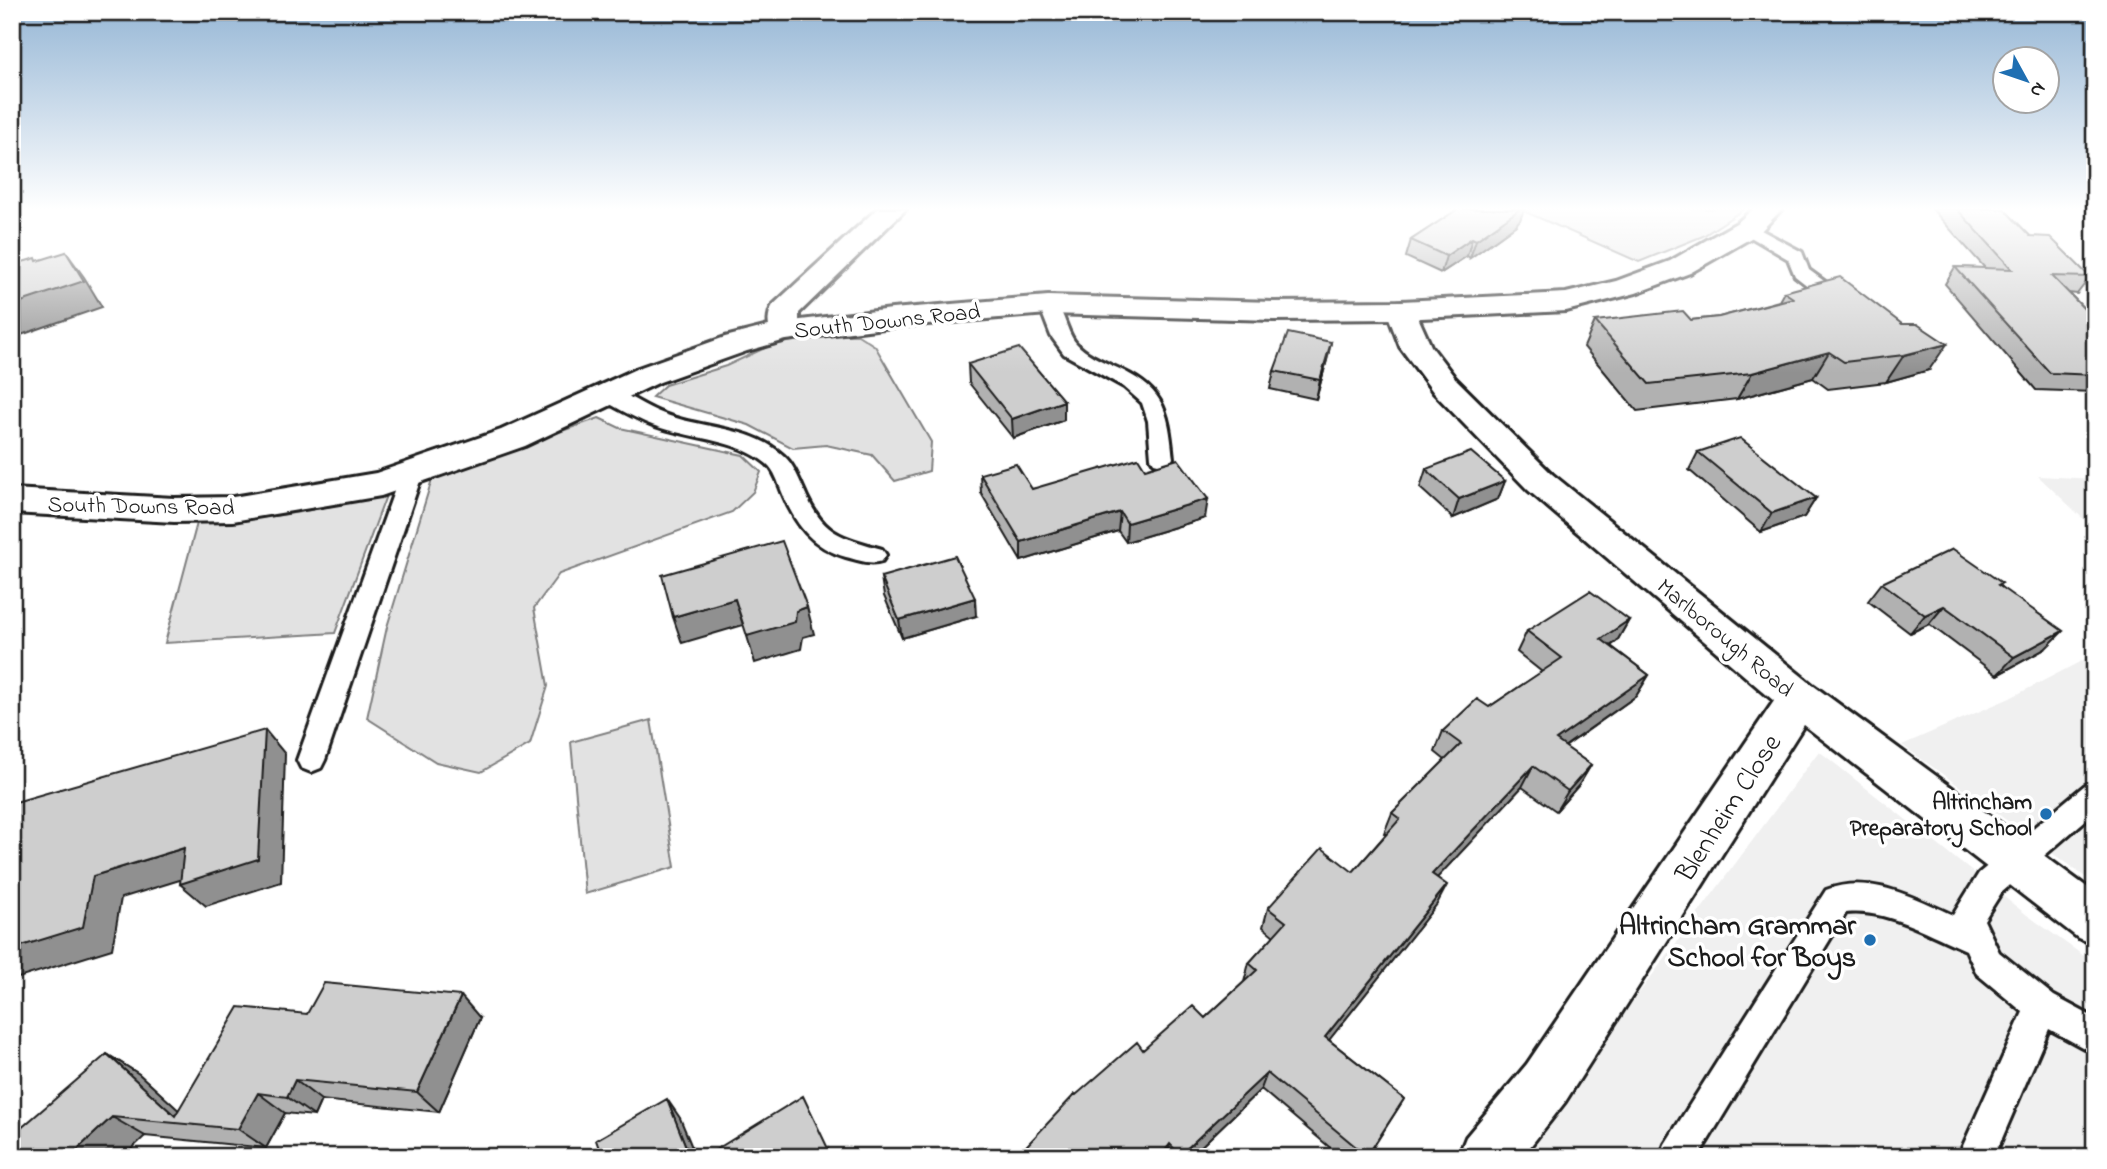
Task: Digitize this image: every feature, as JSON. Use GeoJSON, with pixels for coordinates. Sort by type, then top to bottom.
{"type":"FeatureCollection","features":[{"type":"Feature","properties":{"kind":"main road"},"geometry":{"type":"LineString","coordinates":[[784,331],[784,311],[835,264]]}},
{"type":"Feature","properties":{"kind":"main road","name":"South Downs Road"},"geometry":{"type":"LineString","coordinates":[[12,500],[174,510],[233,509],[310,498],[411,475],[513,438],[606,393],[736,344],[784,331],[904,317],[1048,305],[1274,311],[1401,310],[1566,302],[1626,286],[1685,264]]}},
{"type":"Feature","properties":{"kind":"main road","name":"Marlborough Road"},"geometry":{"type":"LineString","coordinates":[[1401,310],[1416,347],[1445,386],[1540,482],[1799,698],[2095,922]]}},
{"type":"Feature","properties":{"kind":"main road","name":"Blenheim Close"},"geometry":{"type":"LineString","coordinates":[[1486,1157],[1546,1083],[1799,698]]}},
{"type":"Feature","properties":{"kind":"lane"},"geometry":{"type":"LineString","coordinates":[[1798,264],[1801,272],[1859,316]]}},
{"type":"Feature","properties":{"kind":"lane"},"geometry":{"type":"LineString","coordinates":[[1048,305],[1063,341],[1078,355],[1126,379],[1151,400],[1158,422],[1162,458]]}},
{"type":"Feature","properties":{"kind":"lane"},"geometry":{"type":"LineString","coordinates":[[606,393],[635,410],[666,422],[723,436],[757,448],[776,460],[787,475],[797,504],[811,528],[823,539],[846,549],[874,555]]}},
{"type":"Feature","properties":{"kind":"lane"},"geometry":{"type":"LineString","coordinates":[[311,760],[379,573],[411,475]]}},
{"type":"Feature","properties":{"kind":"lane"},"geometry":{"type":"LineString","coordinates":[[2095,794],[1990,883],[1967,919],[1988,964],[2042,1007],[2095,1037]]}},
{"type":"Feature","properties":{"kind":"lane"},"geometry":{"type":"LineString","coordinates":[[1678,1157],[1837,900],[1866,897],[1891,904],[1976,939]]}},
{"type":"Feature","properties":{"kind":"lane"},"geometry":{"type":"LineString","coordinates":[[1976,1157],[2042,1007]]}},
{"type":"Feature","properties":{"kind":"shaded area"},"geometry":{"type":"Polygon","coordinates":[[[817,335],[858,335],[875,346],[931,442],[929,471],[895,481],[872,455],[826,445],[793,448],[749,425],[652,397],[665,385],[726,366],[767,347],[817,335]]]}},
{"type":"Feature","properties":{"kind":"shaded area"},"geometry":{"type":"Polygon","coordinates":[[[599,418],[620,428],[743,455],[761,472],[753,492],[732,512],[559,574],[534,608],[548,686],[530,744],[481,772],[436,762],[367,718],[387,627],[433,476],[599,418]]]}},
{"type":"Feature","properties":{"kind":"shaded area"},"geometry":{"type":"Polygon","coordinates":[[[2038,476],[2095,479],[2095,530],[2038,476]]]}},
{"type":"Feature","properties":{"kind":"shaded area"},"geometry":{"type":"Polygon","coordinates":[[[387,493],[335,633],[165,643],[197,523],[293,513],[387,493]]]}},
{"type":"Feature","properties":{"kind":"shaded area","name":"Altrincham Preparatory School"},"geometry":{"type":"Polygon","coordinates":[[[2095,654],[2095,884],[1902,745],[2010,698],[2095,654]]]}},
{"type":"Feature","properties":{"kind":"shaded area"},"geometry":{"type":"Polygon","coordinates":[[[651,720],[675,867],[585,894],[571,742],[651,720]]]}},
{"type":"Feature","properties":{"kind":"shaded area","name":"Altrincham Grammar School for Boys"},"geometry":{"type":"Polygon","coordinates":[[[1819,751],[2027,915],[2095,964],[2095,1157],[1517,1157],[1819,751]]]}},
{"type":"Feature","properties":{"kind":"building"},"geometry":{"type":"Polygon","coordinates":[[[73,264],[84,281],[12,305],[12,265],[73,264]]]}},
{"type":"Feature","properties":{"kind":"building"},"geometry":{"type":"Polygon","coordinates":[[[2007,264],[2077,264],[2090,277],[2052,276],[2095,320],[2095,375],[2050,373],[1955,267],[2012,269],[2007,264]]]}},
{"type":"Feature","properties":{"kind":"building"},"geometry":{"type":"Polygon","coordinates":[[[1840,277],[1902,324],[1917,324],[1947,344],[1904,355],[1844,362],[1829,352],[1752,373],[1649,384],[1595,321],[1683,311],[1691,320],[1719,317],[1793,298],[1784,292],[1840,277]]]}},
{"type":"Feature","properties":{"kind":"building"},"geometry":{"type":"Polygon","coordinates":[[[1288,333],[1331,342],[1320,380],[1274,371],[1288,333]]]}},
{"type":"Feature","properties":{"kind":"building"},"geometry":{"type":"Polygon","coordinates":[[[1019,348],[1064,401],[1012,419],[968,364],[1019,348]]]}},
{"type":"Feature","properties":{"kind":"building"},"geometry":{"type":"Polygon","coordinates":[[[1740,438],[1816,498],[1772,513],[1698,452],[1740,438]]]}},
{"type":"Feature","properties":{"kind":"building"},"geometry":{"type":"Polygon","coordinates":[[[1471,452],[1505,481],[1459,499],[1426,469],[1471,452]]]}},
{"type":"Feature","properties":{"kind":"building"},"geometry":{"type":"Polygon","coordinates":[[[1138,458],[1145,469],[1178,459],[1208,499],[1127,523],[1120,512],[1021,542],[980,474],[1016,464],[1032,489],[1138,458]]]}},
{"type":"Feature","properties":{"kind":"building"},"geometry":{"type":"Polygon","coordinates":[[[782,541],[807,607],[796,611],[795,622],[747,636],[735,599],[673,617],[662,575],[782,541]]]}},
{"type":"Feature","properties":{"kind":"building"},"geometry":{"type":"Polygon","coordinates":[[[1953,549],[2063,631],[2014,657],[1944,606],[1925,615],[1882,583],[1953,549]]]}},
{"type":"Feature","properties":{"kind":"building"},"geometry":{"type":"Polygon","coordinates":[[[955,556],[975,598],[899,620],[881,577],[955,556]]]}},
{"type":"Feature","properties":{"kind":"building"},"geometry":{"type":"Polygon","coordinates":[[[1590,591],[1629,620],[1601,639],[1649,675],[1556,740],[1591,765],[1568,791],[1533,766],[1432,874],[1447,885],[1325,1037],[1404,1099],[1367,1156],[1267,1073],[1180,1155],[1170,1144],[1160,1157],[1016,1157],[1075,1094],[1137,1042],[1143,1050],[1193,1006],[1205,1018],[1257,970],[1249,963],[1286,922],[1268,908],[1322,848],[1353,872],[1400,819],[1392,813],[1461,744],[1443,731],[1477,699],[1489,707],[1562,658],[1527,631],[1590,591]]]}},
{"type":"Feature","properties":{"kind":"building"},"geometry":{"type":"Polygon","coordinates":[[[265,730],[258,859],[180,884],[184,848],[93,876],[83,927],[12,949],[12,803],[265,730]]]}},
{"type":"Feature","properties":{"kind":"building"},"geometry":{"type":"Polygon","coordinates":[[[324,983],[461,996],[417,1092],[295,1080],[287,1097],[258,1093],[238,1129],[112,1117],[69,1157],[12,1157],[12,1136],[107,1054],[175,1116],[239,1007],[307,1014],[324,983]]]}},
{"type":"Feature","properties":{"kind":"building"},"geometry":{"type":"Polygon","coordinates":[[[803,1096],[832,1157],[704,1157],[803,1096]]]}},
{"type":"Feature","properties":{"kind":"building"},"geometry":{"type":"Polygon","coordinates":[[[667,1099],[690,1157],[602,1157],[596,1140],[667,1099]]]}},
{"type":"Feature","properties":{"kind":"place","name":"Altrincham Preparatory School"},"geometry":{"type":"Point","coordinates":[2046,814]}},
{"type":"Feature","properties":{"kind":"place","name":"Altrincham Grammar School for Boys"},"geometry":{"type":"Point","coordinates":[1870,940]}}]}
